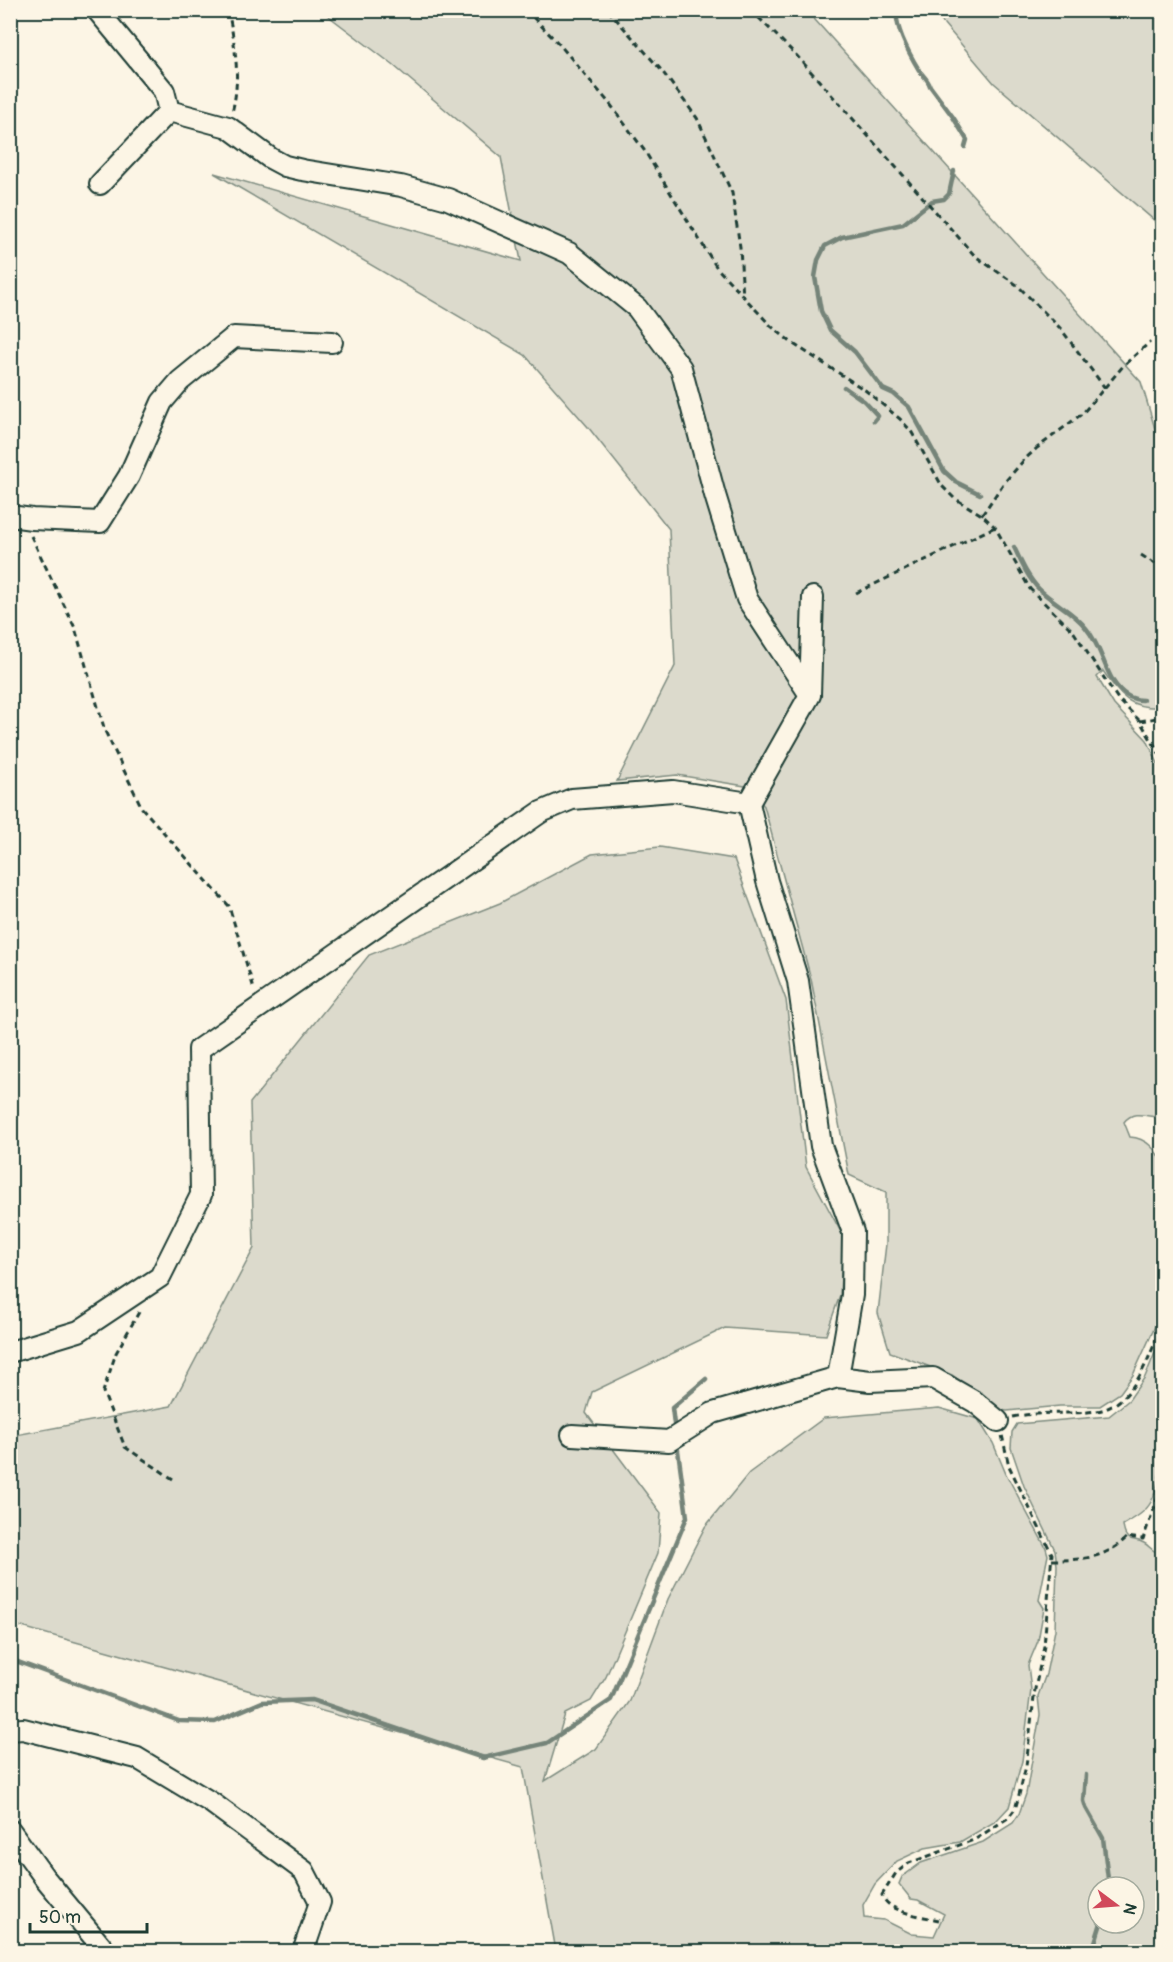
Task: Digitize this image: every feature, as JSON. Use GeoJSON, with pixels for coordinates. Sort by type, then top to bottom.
{"type":"FeatureCollection","features":[{"type":"Feature","properties":{"kind":"lane"},"geometry":{"type":"LineString","coordinates":[[97,10],[164,91],[169,111]]}},
{"type":"Feature","properties":{"kind":"lane"},"geometry":{"type":"LineString","coordinates":[[169,111],[228,127],[270,158],[285,166],[302,171],[401,186],[448,199],[569,253],[637,308],[681,368],[715,495],[747,599],[810,695]]}},
{"type":"Feature","properties":{"kind":"lane"},"geometry":{"type":"LineString","coordinates":[[100,184],[169,111]]}},
{"type":"Feature","properties":{"kind":"lane"},"geometry":{"type":"LineString","coordinates":[[17,517],[100,522],[129,476],[162,402],[180,381],[234,338],[332,342]]}},
{"type":"Feature","properties":{"kind":"lane"},"geometry":{"type":"LineString","coordinates":[[813,597],[810,695],[749,803],[767,881],[798,981],[821,1146],[853,1232],[852,1295],[838,1377]]}},
{"type":"Feature","properties":{"kind":"lane"},"geometry":{"type":"LineString","coordinates":[[10,1352],[79,1331],[160,1277],[201,1195],[199,1049],[541,812],[572,799],[673,791],[749,803]]}},
{"type":"Feature","properties":{"kind":"lane"},"geometry":{"type":"LineString","coordinates":[[572,1435],[669,1441],[713,1413],[838,1377],[870,1382],[933,1378],[975,1402],[998,1421]]}},
{"type":"Feature","properties":{"kind":"lane"},"geometry":{"type":"LineString","coordinates":[[10,1730],[23,1729],[136,1758],[212,1803],[304,1871],[320,1902],[303,1952]]}},
{"type":"Feature","properties":{"kind":"lane"},"geometry":{"type":"LineString","coordinates":[[10,1830],[44,1877],[106,1952]]}},
{"type":"Feature","properties":{"kind":"path"},"geometry":{"type":"LineString","coordinates":[[228,10],[234,40],[237,94],[228,127]]}},
{"type":"Feature","properties":{"kind":"path"},"geometry":{"type":"LineString","coordinates":[[526,10],[559,44],[610,104],[644,150],[717,268],[743,298],[792,343],[865,390],[900,419],[911,431],[942,486],[954,498],[982,515],[995,527],[1030,589],[1073,632],[1118,699],[1140,721],[1162,758]]}},
{"type":"Feature","properties":{"kind":"path"},"geometry":{"type":"LineString","coordinates":[[608,10],[662,71],[696,118],[732,193],[740,248],[743,298]]}},
{"type":"Feature","properties":{"kind":"path"},"geometry":{"type":"LineString","coordinates":[[751,10],[798,56],[975,256],[1017,285],[1061,329],[1105,388]]}},
{"type":"Feature","properties":{"kind":"path"},"geometry":{"type":"LineString","coordinates":[[982,515],[1003,484],[1024,460],[1083,413],[1124,365],[1150,342]]}},
{"type":"Feature","properties":{"kind":"path"},"geometry":{"type":"LineString","coordinates":[[17,517],[75,628],[105,731],[142,808],[229,906],[259,1007]]}},
{"type":"Feature","properties":{"kind":"path"},"geometry":{"type":"LineString","coordinates":[[856,593],[995,527]]}},
{"type":"Feature","properties":{"kind":"path"},"geometry":{"type":"LineString","coordinates":[[1142,555],[1162,568]]}},
{"type":"Feature","properties":{"kind":"path"},"geometry":{"type":"LineString","coordinates":[[1140,721],[1162,717]]}},
{"type":"Feature","properties":{"kind":"path"},"geometry":{"type":"LineString","coordinates":[[143,1305],[116,1353],[103,1392],[125,1447],[172,1479]]}},
{"type":"Feature","properties":{"kind":"path"},"geometry":{"type":"LineString","coordinates":[[939,1920],[897,1909],[888,1904],[882,1895],[896,1873],[909,1863],[974,1840],[1008,1818],[1014,1809],[1026,1766],[1035,1689],[1044,1646],[1052,1560],[1050,1548],[1009,1466],[998,1421],[1034,1413],[1098,1411],[1112,1406],[1133,1385],[1162,1326]]}},
{"type":"Feature","properties":{"kind":"path"},"geometry":{"type":"LineString","coordinates":[[1052,1560],[1085,1560],[1120,1544],[1127,1537],[1143,1539],[1162,1486]]}},
{"type":"Feature","properties":{"kind":"shaded area"},"geometry":{"type":"Polygon","coordinates":[[[322,11],[807,11],[1141,382],[1162,452],[1162,707],[1141,706],[1127,700],[1103,671],[1097,677],[1114,705],[1147,740],[1162,772],[1162,859],[1159,899],[1162,930],[1162,1101],[1159,1113],[1155,1117],[1134,1115],[1124,1122],[1130,1137],[1151,1146],[1158,1154],[1162,1165],[1162,1311],[1133,1375],[1120,1393],[1100,1406],[1001,1410],[952,1375],[890,1352],[878,1313],[886,1244],[886,1192],[849,1175],[811,979],[764,806],[745,786],[677,775],[617,781],[675,666],[669,529],[588,427],[525,355],[214,173],[521,261],[501,157],[393,65],[322,11]]]}},
{"type":"Feature","properties":{"kind":"shaded area"},"geometry":{"type":"Polygon","coordinates":[[[933,11],[1162,11],[1162,227],[994,83],[933,11]]]}},
{"type":"Feature","properties":{"kind":"shaded area"},"geometry":{"type":"Polygon","coordinates":[[[660,847],[734,859],[786,1000],[806,1167],[843,1236],[840,1295],[826,1335],[725,1328],[592,1392],[586,1413],[661,1513],[658,1553],[606,1677],[591,1701],[565,1714],[545,1781],[596,1749],[630,1701],[668,1599],[705,1527],[749,1473],[824,1418],[939,1408],[978,1419],[993,1443],[1006,1474],[1046,1548],[1048,1555],[1039,1600],[1044,1608],[1038,1641],[1028,1665],[1031,1690],[1022,1761],[1009,1807],[996,1821],[960,1842],[925,1848],[897,1861],[875,1884],[863,1905],[864,1918],[884,1920],[912,1934],[934,1936],[944,1914],[918,1900],[911,1899],[899,1884],[902,1877],[921,1863],[983,1842],[1013,1823],[1019,1814],[1026,1794],[1040,1715],[1038,1696],[1046,1674],[1055,1630],[1057,1565],[1055,1550],[1024,1486],[1011,1448],[1012,1432],[1017,1424],[1109,1416],[1129,1400],[1145,1377],[1162,1336],[1164,1422],[1161,1467],[1157,1487],[1146,1509],[1123,1525],[1130,1539],[1140,1541],[1157,1552],[1162,1544],[1162,1951],[556,1951],[523,1767],[11,1624],[10,1436],[171,1406],[254,1248],[250,1103],[369,955],[500,903],[592,854],[660,847]]]}},
{"type":"Feature","properties":{"kind":"waterway"},"geometry":{"type":"LineString","coordinates":[[897,10],[900,32],[907,49],[967,140],[965,147]]}},
{"type":"Feature","properties":{"kind":"waterway"},"geometry":{"type":"LineString","coordinates":[[954,171],[949,194],[944,199],[932,201],[903,224],[842,237],[825,246],[818,260],[815,277],[821,311],[830,330],[855,352],[883,389],[894,394],[909,407],[944,471],[956,482],[980,494]]}},
{"type":"Feature","properties":{"kind":"waterway"},"geometry":{"type":"LineString","coordinates":[[844,387],[864,401],[878,416],[874,421]]}},
{"type":"Feature","properties":{"kind":"waterway"},"geometry":{"type":"LineString","coordinates":[[1014,547],[1025,570],[1036,585],[1076,617],[1090,634],[1119,689],[1130,697],[1143,700]]}},
{"type":"Feature","properties":{"kind":"waterway"},"geometry":{"type":"LineString","coordinates":[[675,1432],[672,1408],[706,1379]]}},
{"type":"Feature","properties":{"kind":"waterway"},"geometry":{"type":"LineString","coordinates":[[10,1659],[179,1721],[215,1722],[262,1702],[312,1700],[483,1758],[547,1743],[611,1700],[687,1517],[677,1443]]}},
{"type":"Feature","properties":{"kind":"waterway"},"geometry":{"type":"LineString","coordinates":[[1086,1775],[1084,1801],[1103,1838],[1108,1875]]}},
{"type":"Feature","properties":{"kind":"waterway"},"geometry":{"type":"LineString","coordinates":[[1092,1952],[1097,1935]]}}]}
